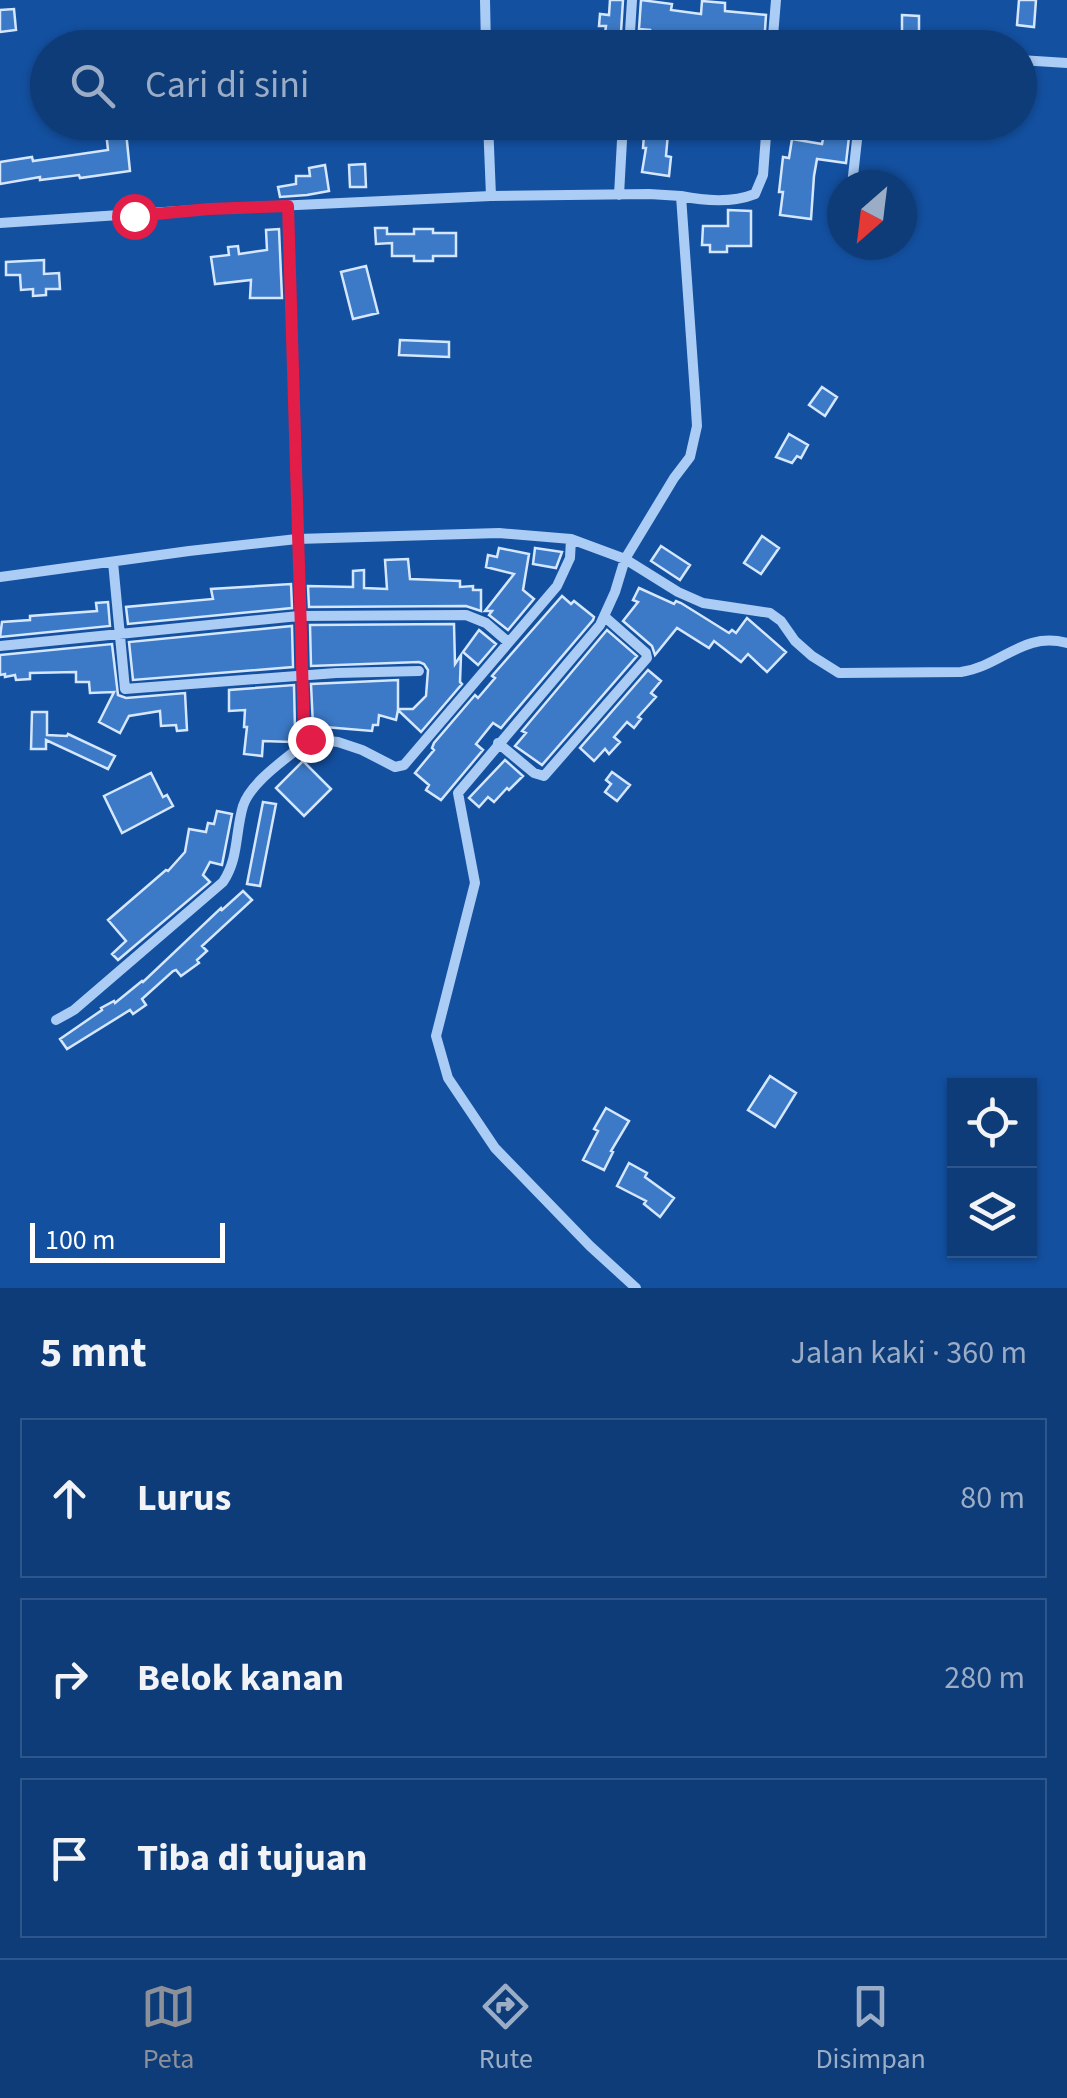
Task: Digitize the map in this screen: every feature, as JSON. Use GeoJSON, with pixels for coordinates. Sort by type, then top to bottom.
{"type":"FeatureCollection","features":[{"type":"Feature","properties":{"kind":"street"},"geometry":{"type":"LineString","coordinates":[[485,0],[486,30]]}},
{"type":"Feature","properties":{"kind":"street"},"geometry":{"type":"LineString","coordinates":[[630,30],[632,0]]}},
{"type":"Feature","properties":{"kind":"street"},"geometry":{"type":"LineString","coordinates":[[773,30],[776,0]]}},
{"type":"Feature","properties":{"kind":"street"},"geometry":{"type":"LineString","coordinates":[[1037,61],[1067,63]]}},
{"type":"Feature","properties":{"kind":"street"},"geometry":{"type":"LineString","coordinates":[[488,140],[490,196]]}},
{"type":"Feature","properties":{"kind":"street"},"geometry":{"type":"LineString","coordinates":[[619,195],[623,140]]}},
{"type":"Feature","properties":{"kind":"street"},"geometry":{"type":"LineString","coordinates":[[0,223],[490,196],[681,196],[704,201],[747,197],[755,194],[763,175],[766,140]]}},
{"type":"Feature","properties":{"kind":"street"},"geometry":{"type":"LineString","coordinates":[[854,170],[858,140]]}},
{"type":"Feature","properties":{"kind":"street"},"geometry":{"type":"LineString","coordinates":[[636,1288],[495,1148],[448,1078],[436,1036],[476,883],[458,793],[600,626],[624,559],[695,444],[681,196]]}},
{"type":"Feature","properties":{"kind":"street"},"geometry":{"type":"LineString","coordinates":[[288,206],[304,730],[310,739],[348,744],[400,767],[557,586],[570,558],[571,539]]}},
{"type":"Feature","properties":{"kind":"street"},"geometry":{"type":"LineString","coordinates":[[0,577],[297,539],[499,533],[571,539],[624,559],[703,603],[770,613],[812,656],[839,673],[978,670],[1025,643],[1048,638],[1067,642]]}},
{"type":"Feature","properties":{"kind":"street"},"geometry":{"type":"LineString","coordinates":[[114,562],[127,690],[419,671]]}},
{"type":"Feature","properties":{"kind":"street"},"geometry":{"type":"LineString","coordinates":[[0,646],[300,616],[466,615],[486,623],[508,642]]}},
{"type":"Feature","properties":{"kind":"street"},"geometry":{"type":"LineString","coordinates":[[498,743],[534,773],[544,776],[631,678],[646,660],[646,653],[606,616]]}},
{"type":"Feature","properties":{"kind":"street"},"geometry":{"type":"LineString","coordinates":[[56,1020],[74,1010],[222,882],[235,857],[240,817],[248,794],[310,739]]}},
{"type":"Feature","properties":{"kind":"building"},"geometry":{"type":"Polygon","coordinates":[[[610,0],[623,0],[621,30],[599,26],[600,14],[609,15],[610,0]]]}},
{"type":"Feature","properties":{"kind":"building"},"geometry":{"type":"Polygon","coordinates":[[[641,0],[672,4],[671,10],[701,14],[702,1],[725,3],[725,11],[766,15],[765,30],[639,29],[641,0]]]}},
{"type":"Feature","properties":{"kind":"building"},"geometry":{"type":"Polygon","coordinates":[[[1019,0],[1036,0],[1034,27],[1017,25],[1019,0]]]}},
{"type":"Feature","properties":{"kind":"building"},"geometry":{"type":"Polygon","coordinates":[[[14,9],[16,30],[0,32],[0,10],[14,9]]]}},
{"type":"Feature","properties":{"kind":"building"},"geometry":{"type":"Polygon","coordinates":[[[902,15],[919,16],[919,30],[902,30],[902,15]]]}},
{"type":"Feature","properties":{"kind":"building"},"geometry":{"type":"Polygon","coordinates":[[[107,140],[127,140],[130,171],[0,184],[0,162],[108,150],[107,140]]]}},
{"type":"Feature","properties":{"kind":"building"},"geometry":{"type":"Polygon","coordinates":[[[644,140],[667,140],[669,176],[642,172],[644,140]]]}},
{"type":"Feature","properties":{"kind":"building"},"geometry":{"type":"Polygon","coordinates":[[[792,140],[822,144],[823,140],[849,140],[846,163],[817,159],[811,219],[780,215],[783,157],[789,158],[792,140]]]}},
{"type":"Feature","properties":{"kind":"building"},"geometry":{"type":"Polygon","coordinates":[[[365,164],[366,187],[350,187],[349,165],[365,164]]]}},
{"type":"Feature","properties":{"kind":"building"},"geometry":{"type":"Polygon","coordinates":[[[325,165],[329,191],[280,197],[278,187],[296,184],[296,176],[310,176],[309,168],[325,165]]]}},
{"type":"Feature","properties":{"kind":"building"},"geometry":{"type":"Polygon","coordinates":[[[728,210],[751,211],[751,246],[727,246],[727,252],[710,252],[710,245],[702,245],[703,226],[728,226],[728,210]]]}},
{"type":"Feature","properties":{"kind":"building"},"geometry":{"type":"Polygon","coordinates":[[[375,228],[387,228],[387,234],[414,234],[414,229],[456,233],[456,256],[414,261],[414,256],[392,256],[392,243],[376,244],[375,228]]]}},
{"type":"Feature","properties":{"kind":"building"},"geometry":{"type":"Polygon","coordinates":[[[279,229],[282,298],[250,298],[251,280],[215,284],[211,257],[229,255],[228,247],[238,246],[239,254],[267,250],[266,230],[279,229]]]}},
{"type":"Feature","properties":{"kind":"building"},"geometry":{"type":"Polygon","coordinates":[[[44,260],[44,274],[59,273],[60,289],[46,289],[46,295],[33,296],[33,289],[21,290],[20,275],[6,275],[6,262],[44,260]]]}},
{"type":"Feature","properties":{"kind":"building"},"geometry":{"type":"Polygon","coordinates":[[[366,266],[378,313],[353,319],[341,272],[366,266]]]}},
{"type":"Feature","properties":{"kind":"building"},"geometry":{"type":"Polygon","coordinates":[[[400,340],[449,342],[449,357],[399,355],[400,340]]]}},
{"type":"Feature","properties":{"kind":"building"},"geometry":{"type":"Polygon","coordinates":[[[822,387],[837,397],[825,416],[809,405],[822,387]]]}},
{"type":"Feature","properties":{"kind":"building"},"geometry":{"type":"Polygon","coordinates":[[[789,434],[808,445],[801,458],[797,456],[792,463],[776,457],[789,434]]]}},
{"type":"Feature","properties":{"kind":"building"},"geometry":{"type":"Polygon","coordinates":[[[762,536],[779,548],[761,574],[744,563],[762,536]]]}},
{"type":"Feature","properties":{"kind":"building"},"geometry":{"type":"Polygon","coordinates":[[[661,546],[690,565],[680,580],[651,561],[661,546]]]}},
{"type":"Feature","properties":{"kind":"building"},"geometry":{"type":"Polygon","coordinates":[[[499,548],[529,554],[523,590],[534,599],[508,630],[489,615],[492,611],[485,611],[514,574],[486,567],[488,555],[497,557],[499,548]]]}},
{"type":"Feature","properties":{"kind":"building"},"geometry":{"type":"Polygon","coordinates":[[[535,548],[562,552],[556,568],[533,564],[535,548]]]}},
{"type":"Feature","properties":{"kind":"building"},"geometry":{"type":"Polygon","coordinates":[[[408,559],[410,579],[460,581],[460,587],[481,590],[481,611],[466,606],[309,607],[308,586],[353,587],[353,571],[364,570],[364,588],[387,589],[385,560],[408,559]]]}},
{"type":"Feature","properties":{"kind":"building"},"geometry":{"type":"Polygon","coordinates":[[[291,584],[292,608],[128,624],[126,607],[213,599],[211,589],[291,584]]]}},
{"type":"Feature","properties":{"kind":"building"},"geometry":{"type":"Polygon","coordinates":[[[639,588],[674,604],[681,603],[729,633],[736,633],[747,618],[786,652],[767,672],[748,654],[741,662],[714,641],[709,648],[677,628],[655,655],[652,646],[623,621],[638,602],[633,600],[639,588]]]}},
{"type":"Feature","properties":{"kind":"building"},"geometry":{"type":"Polygon","coordinates":[[[562,596],[571,604],[574,601],[593,620],[501,728],[493,723],[476,744],[483,750],[441,800],[426,790],[429,785],[415,773],[434,750],[434,743],[475,695],[478,698],[495,678],[492,676],[562,596]]]}},
{"type":"Feature","properties":{"kind":"building"},"geometry":{"type":"Polygon","coordinates":[[[108,602],[110,626],[0,637],[2,622],[97,611],[96,603],[108,602]]]}},
{"type":"Feature","properties":{"kind":"building"},"geometry":{"type":"Polygon","coordinates":[[[454,624],[455,664],[461,655],[462,684],[421,732],[398,710],[396,720],[379,715],[378,725],[373,725],[372,731],[313,726],[311,684],[398,680],[398,709],[413,709],[426,696],[428,670],[419,662],[311,666],[310,625],[454,624]]]}},
{"type":"Feature","properties":{"kind":"building"},"geometry":{"type":"Polygon","coordinates":[[[292,626],[293,667],[133,680],[129,642],[292,626]]]}},
{"type":"Feature","properties":{"kind":"building"},"geometry":{"type":"Polygon","coordinates":[[[479,630],[496,644],[478,665],[463,652],[479,630]]]}},
{"type":"Feature","properties":{"kind":"building"},"geometry":{"type":"Polygon","coordinates":[[[607,630],[637,656],[542,765],[515,746],[526,733],[522,731],[607,630]]]}},
{"type":"Feature","properties":{"kind":"building"},"geometry":{"type":"Polygon","coordinates":[[[112,644],[118,695],[126,698],[185,693],[187,730],[177,731],[176,725],[161,726],[160,711],[129,716],[120,733],[99,722],[114,692],[90,693],[89,682],[76,682],[76,672],[30,673],[30,679],[16,680],[15,675],[0,675],[0,655],[112,644]]]}},
{"type":"Feature","properties":{"kind":"building"},"geometry":{"type":"Polygon","coordinates":[[[648,670],[661,681],[651,693],[656,697],[638,717],[641,719],[634,728],[627,722],[614,737],[620,742],[609,754],[605,749],[594,761],[580,748],[648,670]]]}},
{"type":"Feature","properties":{"kind":"building"},"geometry":{"type":"Polygon","coordinates":[[[294,685],[298,737],[292,742],[263,741],[262,756],[244,754],[245,710],[229,711],[229,690],[294,685]]]}},
{"type":"Feature","properties":{"kind":"building"},"geometry":{"type":"Polygon","coordinates":[[[32,712],[47,712],[47,735],[68,734],[115,756],[108,769],[46,740],[46,749],[31,749],[32,712]]]}},
{"type":"Feature","properties":{"kind":"building"},"geometry":{"type":"Polygon","coordinates":[[[505,760],[523,776],[494,802],[488,797],[479,807],[469,798],[505,760]]]}},
{"type":"Feature","properties":{"kind":"building"},"geometry":{"type":"Polygon","coordinates":[[[303,761],[331,789],[304,816],[276,788],[303,761]]]}},
{"type":"Feature","properties":{"kind":"building"},"geometry":{"type":"Polygon","coordinates":[[[612,772],[630,785],[617,801],[605,792],[611,784],[606,780],[612,772]]]}},
{"type":"Feature","properties":{"kind":"building"},"geometry":{"type":"Polygon","coordinates":[[[151,773],[163,797],[167,795],[173,806],[122,833],[104,796],[151,773]]]}},
{"type":"Feature","properties":{"kind":"building"},"geometry":{"type":"Polygon","coordinates":[[[263,802],[276,804],[260,886],[247,884],[263,802]]]}},
{"type":"Feature","properties":{"kind":"building"},"geometry":{"type":"Polygon","coordinates":[[[217,811],[232,814],[222,865],[210,862],[203,875],[210,882],[118,960],[112,954],[126,941],[108,920],[168,871],[185,852],[189,829],[206,832],[208,823],[214,824],[217,811]]]}},
{"type":"Feature","properties":{"kind":"building"},"geometry":{"type":"Polygon","coordinates":[[[243,891],[252,900],[202,946],[207,951],[197,960],[199,963],[181,976],[173,971],[142,999],[146,1005],[133,1014],[130,1010],[67,1049],[60,1039],[143,982],[243,891]]]}},
{"type":"Feature","properties":{"kind":"building"},"geometry":{"type":"Polygon","coordinates":[[[770,1076],[796,1093],[775,1127],[748,1110],[770,1076]]]}},
{"type":"Feature","properties":{"kind":"building"},"geometry":{"type":"Polygon","coordinates":[[[606,1108],[629,1121],[604,1170],[583,1160],[606,1108]]]}},
{"type":"Feature","properties":{"kind":"building"},"geometry":{"type":"Polygon","coordinates":[[[629,1163],[647,1173],[645,1177],[674,1198],[660,1217],[644,1204],[646,1201],[617,1186],[629,1163]]]}},
{"type":"Feature","properties":{"kind":"route"},"geometry":{"type":"LineString","coordinates":[[134,216],[288,206],[304,730],[310,739]]}}]}
